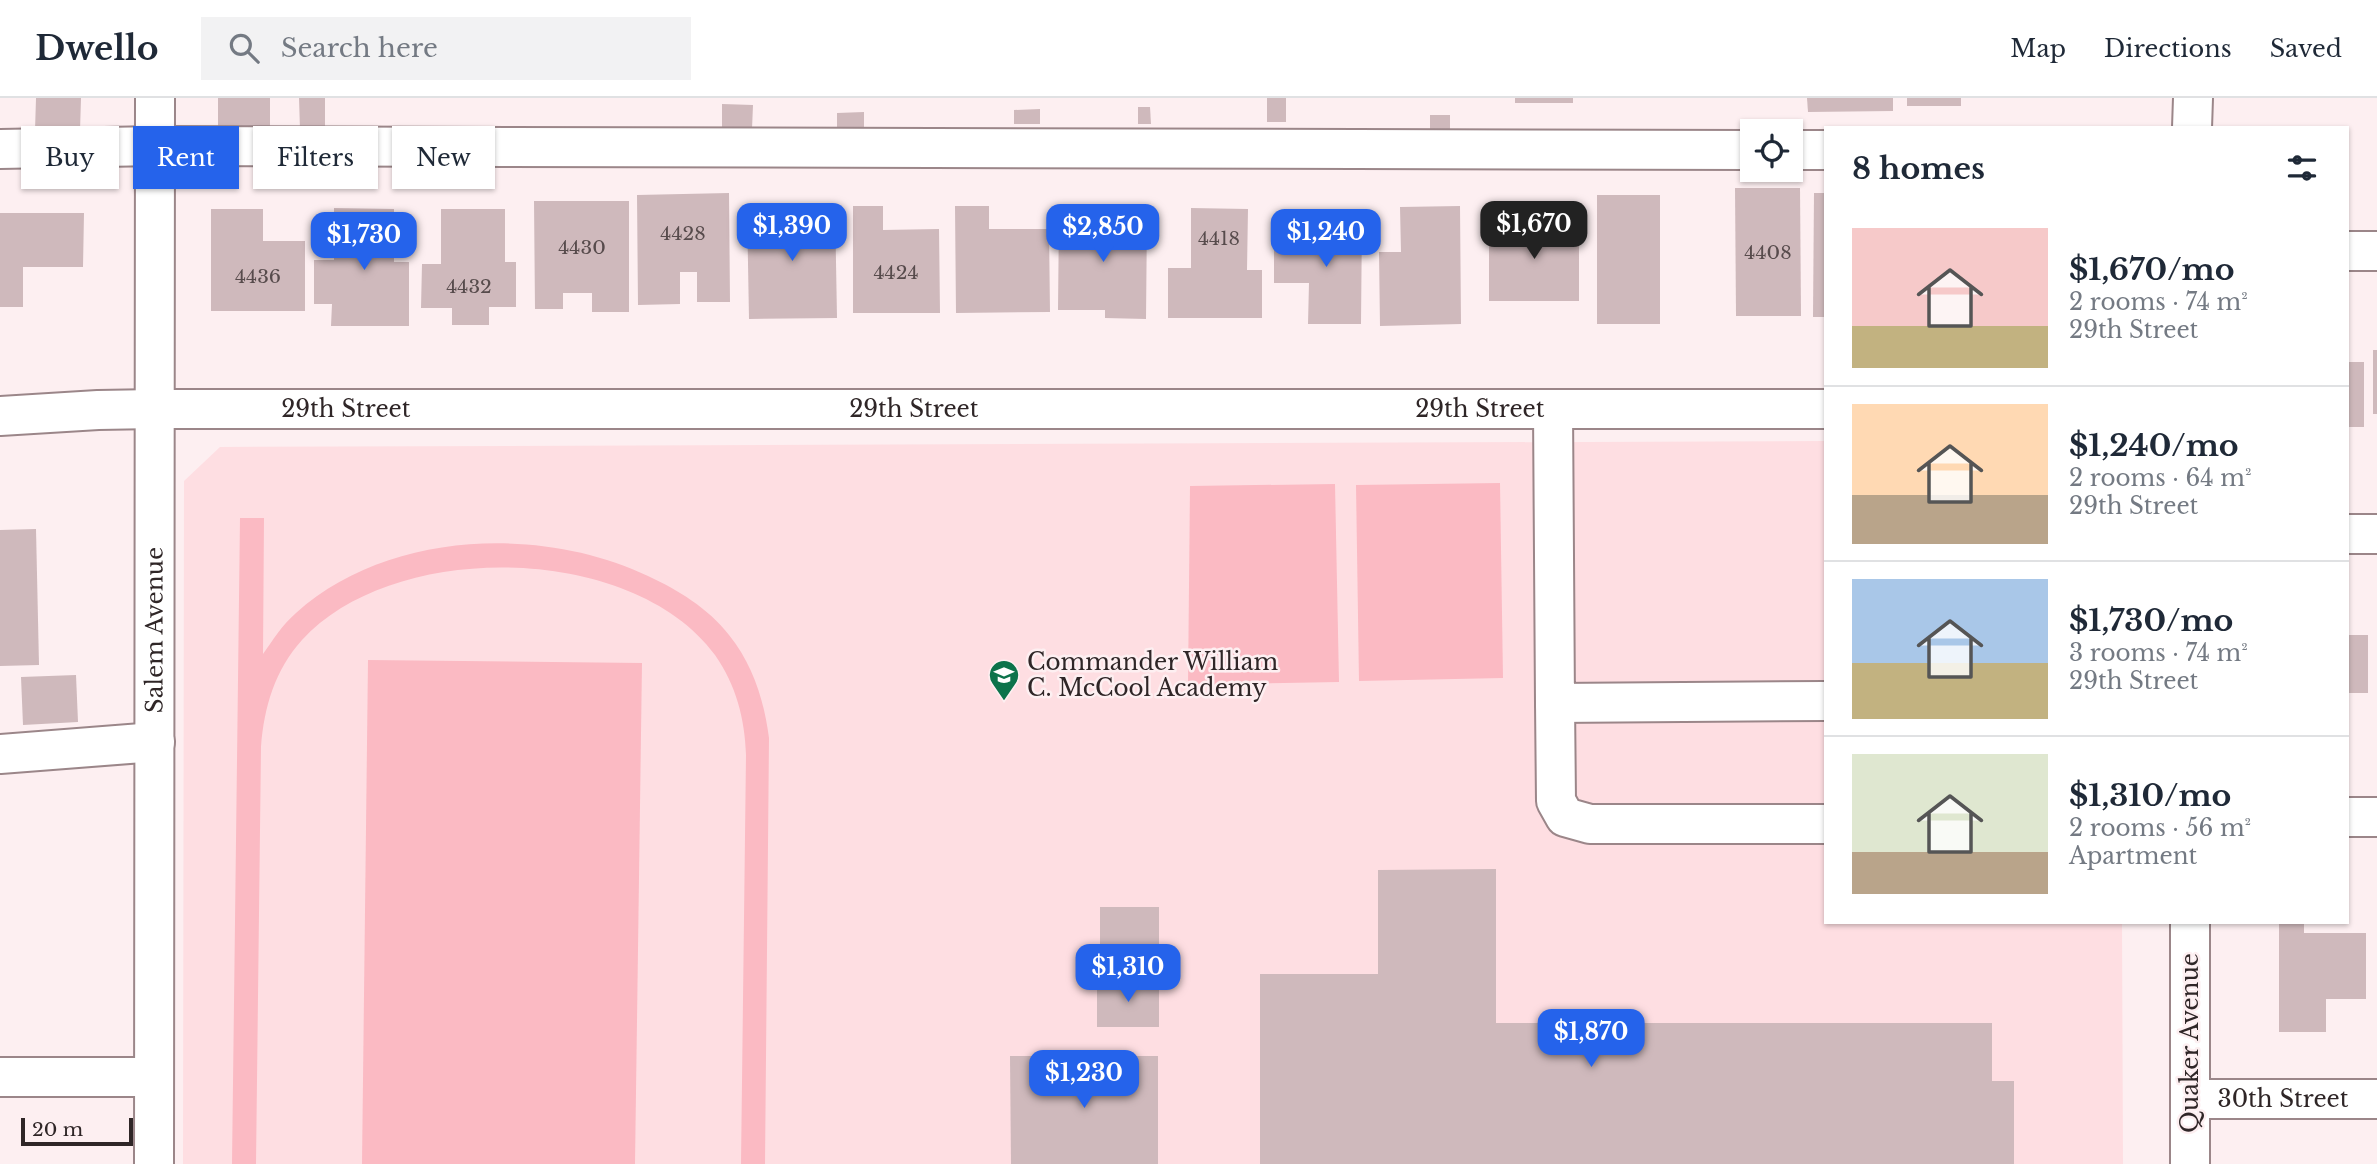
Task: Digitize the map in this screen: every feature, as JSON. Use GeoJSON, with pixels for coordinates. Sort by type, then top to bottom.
{"type":"FeatureCollection","features":[{"type":"Feature","properties":{"kind":"street","name":"Salem Avenue"},"geometry":{"type":"LineString","coordinates":[[155,98],[156,126]]}},
{"type":"Feature","properties":{"kind":"street"},"geometry":{"type":"LineString","coordinates":[[2193,98],[2193,126]]}},
{"type":"Feature","properties":{"kind":"street"},"geometry":{"type":"LineString","coordinates":[[0,149],[133,146]]}},
{"type":"Feature","properties":{"kind":"street"},"geometry":{"type":"LineString","coordinates":[[239,146],[1740,150]]}},
{"type":"Feature","properties":{"kind":"street"},"geometry":{"type":"LineString","coordinates":[[1803,150],[1824,150]]}},
{"type":"Feature","properties":{"kind":"street","name":"Salem Avenue"},"geometry":{"type":"LineString","coordinates":[[154,1164],[156,189]]}},
{"type":"Feature","properties":{"kind":"street"},"geometry":{"type":"LineString","coordinates":[[2349,251],[2377,251]]}},
{"type":"Feature","properties":{"kind":"street","name":"29th Street"},"geometry":{"type":"LineString","coordinates":[[0,416],[155,409],[1824,409]]}},
{"type":"Feature","properties":{"kind":"street"},"geometry":{"type":"LineString","coordinates":[[1553,409],[1556,801],[1565,817],[1590,824],[1824,824]]}},
{"type":"Feature","properties":{"kind":"street"},"geometry":{"type":"LineString","coordinates":[[2349,534],[2377,534]]}},
{"type":"Feature","properties":{"kind":"street"},"geometry":{"type":"LineString","coordinates":[[1555,703],[1824,701]]}},
{"type":"Feature","properties":{"kind":"street"},"geometry":{"type":"LineString","coordinates":[[0,754],[155,742]]}},
{"type":"Feature","properties":{"kind":"street"},"geometry":{"type":"LineString","coordinates":[[2349,817],[2377,817]]}},
{"type":"Feature","properties":{"kind":"street","name":"Quaker Avenue"},"geometry":{"type":"LineString","coordinates":[[2190,924],[2190,1164]]}},
{"type":"Feature","properties":{"kind":"street"},"geometry":{"type":"LineString","coordinates":[[0,1077],[154,1077]]}},
{"type":"Feature","properties":{"kind":"street","name":"30th Street"},"geometry":{"type":"LineString","coordinates":[[2190,1099],[2377,1098]]}},
{"type":"Feature","properties":{"kind":"shaded area","name":"Commander William C. McCool Academy"},"geometry":{"type":"Polygon","coordinates":[[[1824,441],[1824,924],[2122,924],[2123,1164],[183,1164],[184,481],[220,447],[1824,441]]]}},
{"type":"Feature","properties":{"kind":"shaded area"},"geometry":{"type":"Polygon","coordinates":[[[1500,483],[1503,678],[1359,681],[1356,485],[1500,483]]]}},
{"type":"Feature","properties":{"kind":"shaded area"},"geometry":{"type":"Polygon","coordinates":[[[1335,484],[1339,682],[1188,685],[1190,486],[1335,484]]]}},
{"type":"Feature","properties":{"kind":"shaded area"},"geometry":{"type":"Polygon","coordinates":[[[240,518],[264,518],[263,654],[296,613],[333,586],[374,565],[419,552],[466,545],[514,544],[561,549],[606,560],[648,576],[681,594],[721,625],[751,671],[764,710],[769,738],[765,1164],[741,1164],[746,755],[744,728],[729,678],[715,655],[677,618],[629,591],[573,574],[512,568],[451,571],[394,584],[343,607],[302,640],[278,676],[268,703],[261,747],[256,1164],[232,1164],[240,518]]]}},
{"type":"Feature","properties":{"kind":"shaded area"},"geometry":{"type":"Polygon","coordinates":[[[368,660],[642,663],[635,1164],[362,1164],[368,660]]]}},
{"type":"Feature","properties":{"kind":"building"},"geometry":{"type":"Polygon","coordinates":[[[36,98],[81,98],[80,126],[35,126],[36,98]]]}},
{"type":"Feature","properties":{"kind":"building"},"geometry":{"type":"Polygon","coordinates":[[[218,98],[270,98],[270,126],[239,130],[239,126],[218,126],[218,98]]]}},
{"type":"Feature","properties":{"kind":"building"},"geometry":{"type":"Polygon","coordinates":[[[299,98],[325,98],[325,126],[300,126],[299,98]]]}},
{"type":"Feature","properties":{"kind":"building"},"geometry":{"type":"Polygon","coordinates":[[[1267,98],[1286,98],[1286,122],[1267,122],[1267,98]]]}},
{"type":"Feature","properties":{"kind":"building"},"geometry":{"type":"Polygon","coordinates":[[[1515,98],[1573,98],[1573,103],[1515,103],[1515,98]]]}},
{"type":"Feature","properties":{"kind":"building"},"geometry":{"type":"Polygon","coordinates":[[[1807,98],[1893,98],[1893,111],[1808,112],[1807,98]]]}},
{"type":"Feature","properties":{"kind":"building"},"geometry":{"type":"Polygon","coordinates":[[[1907,98],[1961,98],[1961,106],[1907,106],[1907,98]]]}},
{"type":"Feature","properties":{"kind":"building"},"geometry":{"type":"Polygon","coordinates":[[[722,104],[753,105],[752,129],[722,128],[722,104]]]}},
{"type":"Feature","properties":{"kind":"building"},"geometry":{"type":"Polygon","coordinates":[[[1138,107],[1150,107],[1151,124],[1138,124],[1138,107]]]}},
{"type":"Feature","properties":{"kind":"building"},"geometry":{"type":"Polygon","coordinates":[[[1040,109],[1040,124],[1014,124],[1014,110],[1040,109]]]}},
{"type":"Feature","properties":{"kind":"building"},"geometry":{"type":"Polygon","coordinates":[[[864,112],[864,129],[837,131],[837,113],[864,112]]]}},
{"type":"Feature","properties":{"kind":"building"},"geometry":{"type":"Polygon","coordinates":[[[1430,115],[1450,115],[1450,131],[1430,131],[1430,115]]]}},
{"type":"Feature","properties":{"kind":"building"},"geometry":{"type":"Polygon","coordinates":[[[1735,188],[1800,188],[1801,316],[1736,316],[1735,188]]]}},
{"type":"Feature","properties":{"kind":"building"},"geometry":{"type":"Polygon","coordinates":[[[729,193],[730,302],[697,302],[697,272],[680,272],[680,304],[638,305],[637,195],[729,193]]]}},
{"type":"Feature","properties":{"kind":"building"},"geometry":{"type":"Polygon","coordinates":[[[1814,193],[1824,193],[1824,317],[1813,317],[1814,193]]]}},
{"type":"Feature","properties":{"kind":"building"},"geometry":{"type":"Polygon","coordinates":[[[1597,195],[1660,195],[1660,324],[1597,324],[1597,195]]]}},
{"type":"Feature","properties":{"kind":"building"},"geometry":{"type":"Polygon","coordinates":[[[534,201],[629,201],[629,312],[592,312],[592,293],[563,293],[563,309],[535,309],[534,201]]]}},
{"type":"Feature","properties":{"kind":"building"},"geometry":{"type":"Polygon","coordinates":[[[835,206],[837,318],[749,319],[747,208],[835,206]]]}},
{"type":"Feature","properties":{"kind":"building"},"geometry":{"type":"Polygon","coordinates":[[[853,206],[883,206],[883,230],[939,229],[940,313],[853,313],[853,206]]]}},
{"type":"Feature","properties":{"kind":"building"},"geometry":{"type":"Polygon","coordinates":[[[955,206],[989,206],[989,229],[1049,229],[1050,312],[956,313],[955,206]]]}},
{"type":"Feature","properties":{"kind":"building"},"geometry":{"type":"Polygon","coordinates":[[[1460,206],[1461,324],[1380,326],[1379,252],[1401,252],[1400,207],[1460,206]]]}},
{"type":"Feature","properties":{"kind":"building"},"geometry":{"type":"Polygon","coordinates":[[[334,208],[394,209],[394,262],[409,262],[409,326],[331,326],[332,304],[314,304],[314,260],[334,260],[334,208]]]}},
{"type":"Feature","properties":{"kind":"building"},"geometry":{"type":"Polygon","coordinates":[[[1191,208],[1248,209],[1247,270],[1262,270],[1262,318],[1168,318],[1168,268],[1191,268],[1191,208]]]}},
{"type":"Feature","properties":{"kind":"building"},"geometry":{"type":"Polygon","coordinates":[[[211,209],[263,209],[263,241],[305,241],[305,311],[211,311],[211,209]]]}},
{"type":"Feature","properties":{"kind":"building"},"geometry":{"type":"Polygon","coordinates":[[[441,209],[505,209],[505,262],[516,262],[516,307],[489,307],[489,325],[452,325],[452,308],[421,308],[422,264],[441,264],[441,209]]]}},
{"type":"Feature","properties":{"kind":"building"},"geometry":{"type":"Polygon","coordinates":[[[0,213],[84,213],[83,267],[23,267],[23,307],[0,307],[0,213]]]}},
{"type":"Feature","properties":{"kind":"building"},"geometry":{"type":"Polygon","coordinates":[[[1059,214],[1147,215],[1146,319],[1105,318],[1105,310],[1058,310],[1059,214]]]}},
{"type":"Feature","properties":{"kind":"building"},"geometry":{"type":"Polygon","coordinates":[[[1312,217],[1362,218],[1361,324],[1308,324],[1309,283],[1274,283],[1274,238],[1312,239],[1312,217]]]}},
{"type":"Feature","properties":{"kind":"building"},"geometry":{"type":"Polygon","coordinates":[[[1489,221],[1579,221],[1579,301],[1489,301],[1489,221]]]}},
{"type":"Feature","properties":{"kind":"building"},"geometry":{"type":"Polygon","coordinates":[[[2373,350],[2377,350],[2377,414],[2373,414],[2373,350]]]}},
{"type":"Feature","properties":{"kind":"building"},"geometry":{"type":"Polygon","coordinates":[[[2349,362],[2364,362],[2364,427],[2349,427],[2349,362]]]}},
{"type":"Feature","properties":{"kind":"building"},"geometry":{"type":"Polygon","coordinates":[[[36,529],[39,665],[0,666],[0,530],[36,529]]]}},
{"type":"Feature","properties":{"kind":"building"},"geometry":{"type":"Polygon","coordinates":[[[2349,635],[2368,635],[2368,693],[2349,693],[2349,635]]]}},
{"type":"Feature","properties":{"kind":"building"},"geometry":{"type":"Polygon","coordinates":[[[76,675],[78,722],[23,725],[21,677],[76,675]]]}},
{"type":"Feature","properties":{"kind":"building"},"geometry":{"type":"Polygon","coordinates":[[[1496,869],[1496,1023],[1992,1023],[1992,1081],[2014,1081],[2014,1164],[1260,1164],[1260,974],[1378,974],[1378,870],[1496,869]]]}},
{"type":"Feature","properties":{"kind":"building"},"geometry":{"type":"Polygon","coordinates":[[[1100,907],[1159,907],[1159,948],[1100,948],[1100,907]]]}},
{"type":"Feature","properties":{"kind":"building"},"geometry":{"type":"Polygon","coordinates":[[[2279,924],[2304,924],[2304,933],[2366,933],[2366,999],[2326,999],[2326,1032],[2279,1032],[2279,924]]]}},
{"type":"Feature","properties":{"kind":"building"},"geometry":{"type":"Polygon","coordinates":[[[1097,982],[1159,982],[1159,1027],[1097,1027],[1097,982]]]}},
{"type":"Feature","properties":{"kind":"building"},"geometry":{"type":"Polygon","coordinates":[[[1010,1056],[1158,1056],[1158,1164],[1011,1164],[1010,1056]]]}},
{"type":"Feature","properties":{"kind":"place","name":"Commander William C. McCool Academy"},"geometry":{"type":"Point","coordinates":[1004,702]}}]}
